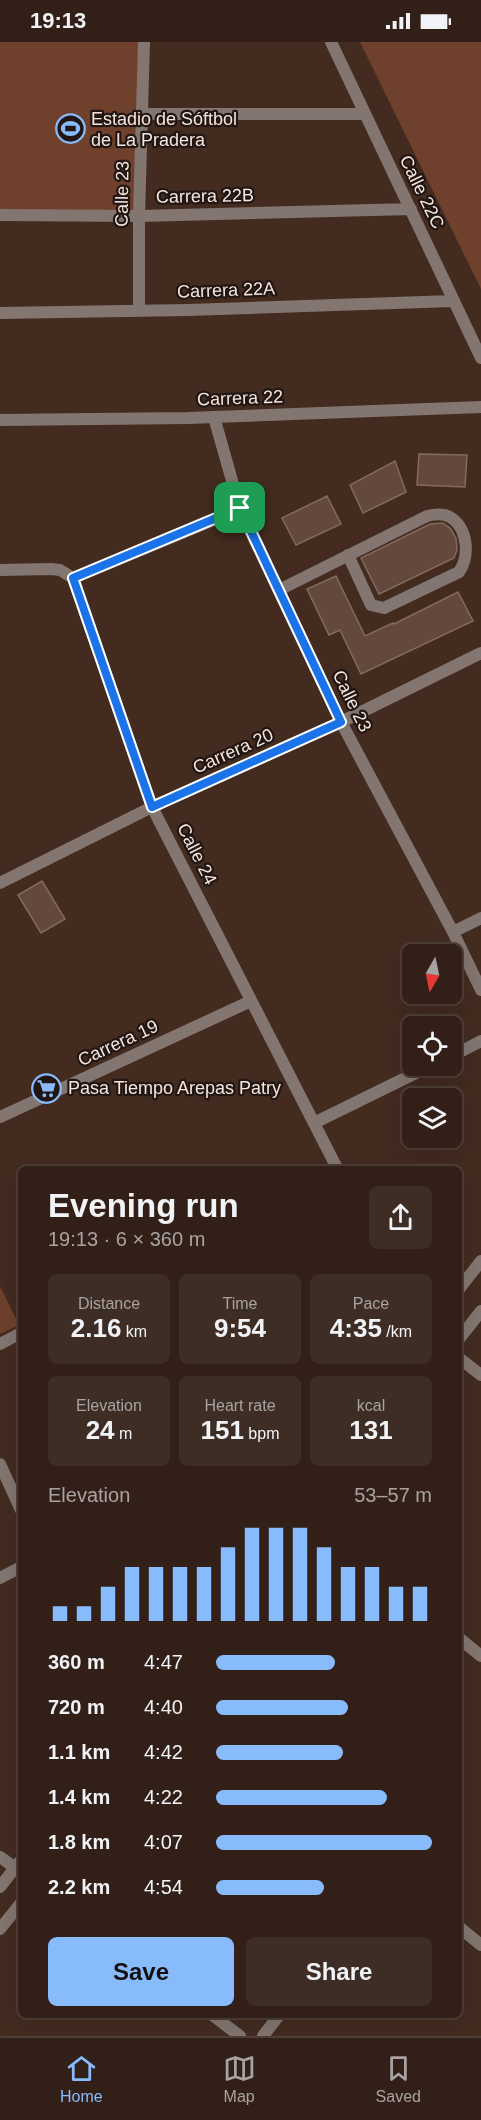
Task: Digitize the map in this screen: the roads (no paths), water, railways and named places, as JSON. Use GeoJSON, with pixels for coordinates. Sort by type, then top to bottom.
{"type":"FeatureCollection","features":[{"type":"Feature","properties":{"kind":"street","name":"Calle 23"},"geometry":{"type":"LineString","coordinates":[[139,310],[144,42]]}},
{"type":"Feature","properties":{"kind":"street","name":"Calle 22C"},"geometry":{"type":"LineString","coordinates":[[331,42],[481,358]]}},
{"type":"Feature","properties":{"kind":"street"},"geometry":{"type":"LineString","coordinates":[[142,114],[365,114]]}},
{"type":"Feature","properties":{"kind":"street","name":"Carrera 22B"},"geometry":{"type":"LineString","coordinates":[[0,215],[139,216],[411,209]]}},
{"type":"Feature","properties":{"kind":"street","name":"Carrera 22A"},"geometry":{"type":"LineString","coordinates":[[0,313],[199,310],[453,301]]}},
{"type":"Feature","properties":{"kind":"street","name":"Carrera 22"},"geometry":{"type":"LineString","coordinates":[[0,420],[214,417],[481,407]]}},
{"type":"Feature","properties":{"kind":"street","name":"Calle 23"},"geometry":{"type":"LineString","coordinates":[[214,417],[240,508],[341,722],[453,932],[481,990]]}},
{"type":"Feature","properties":{"kind":"street"},"geometry":{"type":"LineString","coordinates":[[0,570],[51,569],[60,570],[73,578],[240,508]]}},
{"type":"Feature","properties":{"kind":"street"},"geometry":{"type":"LineString","coordinates":[[279,590],[348,555],[427,516],[440,514],[451,517],[463,532],[467,551],[465,563],[459,572],[384,608],[370,605],[348,555]]}},
{"type":"Feature","properties":{"kind":"street","name":"Calle 24"},"geometry":{"type":"LineString","coordinates":[[73,578],[152,807],[336,1166]]}},
{"type":"Feature","properties":{"kind":"street","name":"Carrera 20"},"geometry":{"type":"LineString","coordinates":[[0,883],[152,807],[341,722],[481,653]]}},
{"type":"Feature","properties":{"kind":"street"},"geometry":{"type":"LineString","coordinates":[[453,932],[481,918]]}},
{"type":"Feature","properties":{"kind":"street","name":"Carrera 19"},"geometry":{"type":"LineString","coordinates":[[0,1117],[251,1000]]}},
{"type":"Feature","properties":{"kind":"street"},"geometry":{"type":"LineString","coordinates":[[462,1051],[481,1041]]}},
{"type":"Feature","properties":{"kind":"street"},"geometry":{"type":"LineString","coordinates":[[314,1123],[410,1076]]}},
{"type":"Feature","properties":{"kind":"street"},"geometry":{"type":"LineString","coordinates":[[462,1285],[481,1261]]}},
{"type":"Feature","properties":{"kind":"street"},"geometry":{"type":"LineString","coordinates":[[462,1335],[481,1311]]}},
{"type":"Feature","properties":{"kind":"street"},"geometry":{"type":"LineString","coordinates":[[0,1344],[18,1335]]}},
{"type":"Feature","properties":{"kind":"street"},"geometry":{"type":"LineString","coordinates":[[462,1360],[481,1375]]}},
{"type":"Feature","properties":{"kind":"street"},"geometry":{"type":"LineString","coordinates":[[0,1464],[18,1503]]}},
{"type":"Feature","properties":{"kind":"street"},"geometry":{"type":"LineString","coordinates":[[0,1578],[18,1569]]}},
{"type":"Feature","properties":{"kind":"street"},"geometry":{"type":"LineString","coordinates":[[462,1640],[481,1656]]}},
{"type":"Feature","properties":{"kind":"street"},"geometry":{"type":"LineString","coordinates":[[0,1857],[18,1866]]}},
{"type":"Feature","properties":{"kind":"street"},"geometry":{"type":"LineString","coordinates":[[0,1887],[18,1868]]}},
{"type":"Feature","properties":{"kind":"street"},"geometry":{"type":"LineString","coordinates":[[0,1929],[18,1907]]}},
{"type":"Feature","properties":{"kind":"street"},"geometry":{"type":"LineString","coordinates":[[462,1930],[481,1946]]}},
{"type":"Feature","properties":{"kind":"street"},"geometry":{"type":"LineString","coordinates":[[216,2018],[240,2036]]}},
{"type":"Feature","properties":{"kind":"street"},"geometry":{"type":"LineString","coordinates":[[263,2036],[277,2018]]}},
{"type":"Feature","properties":{"kind":"place","name":"Estadio de Sóftbol de La Pradera"},"geometry":{"type":"Point","coordinates":[70,129]}},
{"type":"Feature","properties":{"kind":"place","name":"Pasa Tiempo Arepas Patry"},"geometry":{"type":"Point","coordinates":[47,1088]}}]}
